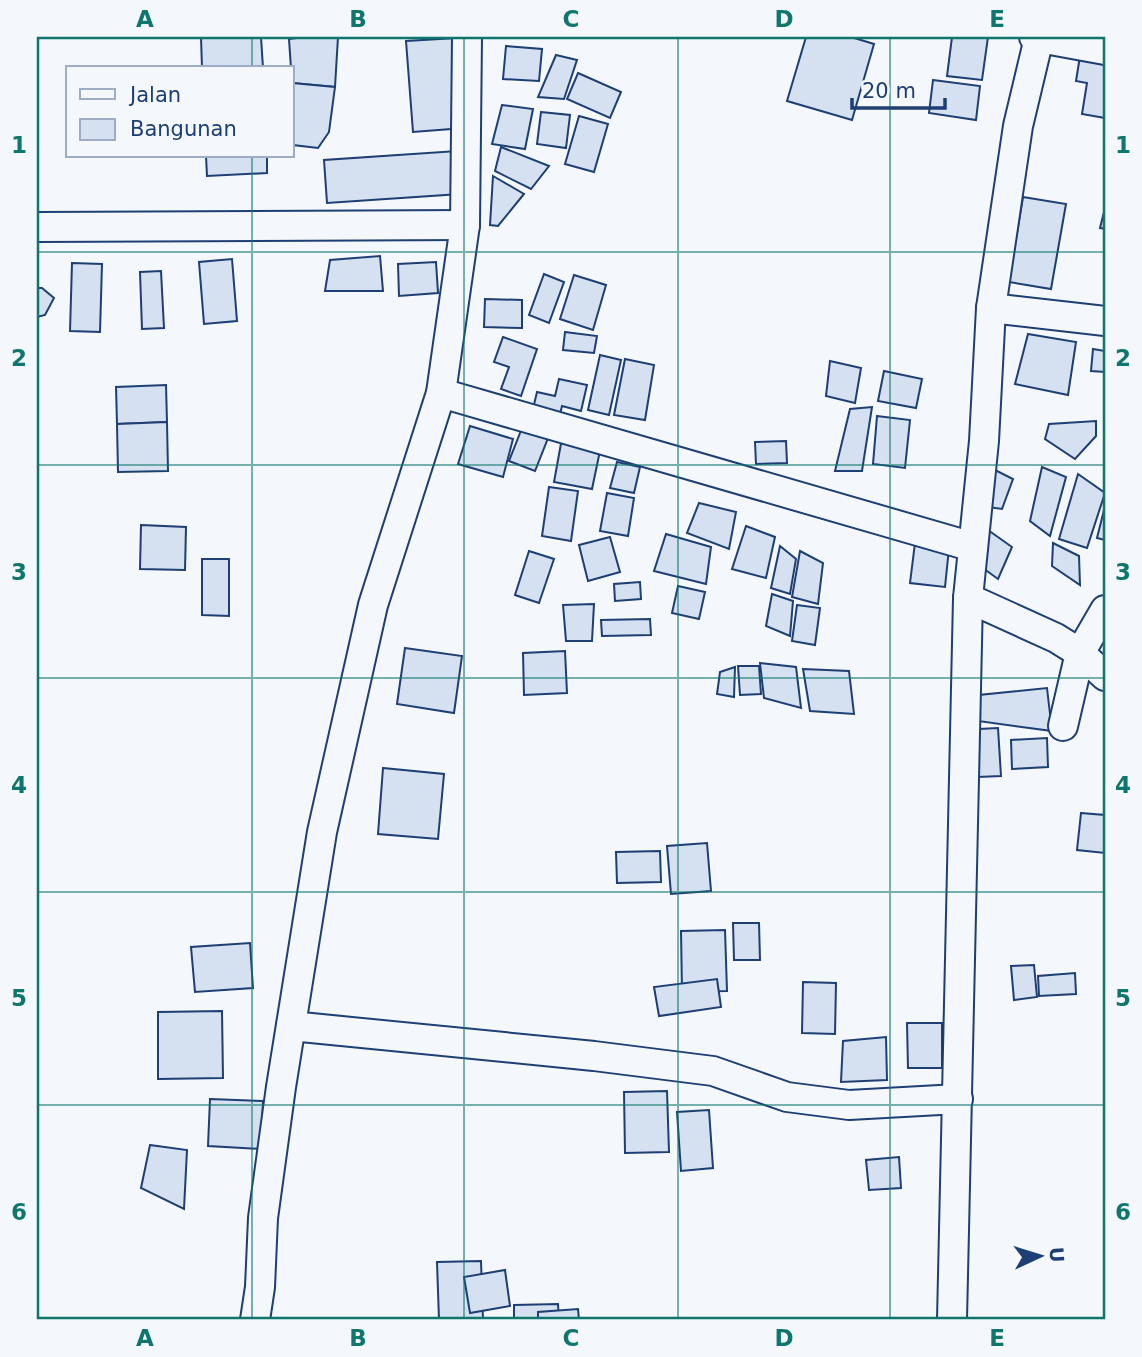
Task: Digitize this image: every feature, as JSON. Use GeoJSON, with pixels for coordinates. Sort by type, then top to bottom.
{"type":"FeatureCollection","features":[{"type":"Feature","properties":{"kind":"street"},"geometry":{"type":"LineString","coordinates":[[255,1320],[260,1287],[263,1218],[322,832],[373,605],[441,393],[465,225],[467,37]]}},
{"type":"Feature","properties":{"kind":"street"},"geometry":{"type":"LineString","coordinates":[[952,1320],[968,598],[984,441],[991,308],[1018,126],[1036,37],[1105,51]]}},
{"type":"Feature","properties":{"kind":"street"},"geometry":{"type":"LineString","coordinates":[[37,227],[465,225]]}},
{"type":"Feature","properties":{"kind":"street"},"geometry":{"type":"LineString","coordinates":[[991,308],[1105,321]]}},
{"type":"Feature","properties":{"kind":"street"},"geometry":{"type":"LineString","coordinates":[[441,393],[973,547]]}},
{"type":"Feature","properties":{"kind":"street"},"geometry":{"type":"LineString","coordinates":[[968,598],[1056,638],[1080,653],[1105,676]]}},
{"type":"Feature","properties":{"kind":"street"},"geometry":{"type":"LineString","coordinates":[[1063,726],[1080,653],[1105,610]]}},
{"type":"Feature","properties":{"kind":"street"},"geometry":{"type":"LineString","coordinates":[[291,1026],[594,1056],[712,1071],[787,1097],[849,1105],[958,1099]]}},
{"type":"Feature","properties":{"kind":"building"},"geometry":{"type":"Polygon","coordinates":[[[201,37],[261,37],[263,66],[202,66],[201,37]]]}},
{"type":"Feature","properties":{"kind":"building"},"geometry":{"type":"Polygon","coordinates":[[[338,37],[335,87],[294,83],[289,39],[338,37]]]}},
{"type":"Feature","properties":{"kind":"building"},"geometry":{"type":"Polygon","coordinates":[[[806,37],[851,37],[874,44],[852,120],[787,101],[806,37]]]}},
{"type":"Feature","properties":{"kind":"building"},"geometry":{"type":"Polygon","coordinates":[[[952,37],[988,37],[982,80],[947,76],[952,37]]]}},
{"type":"Feature","properties":{"kind":"building"},"geometry":{"type":"Polygon","coordinates":[[[457,38],[464,128],[413,132],[406,41],[457,38]]]}},
{"type":"Feature","properties":{"kind":"building"},"geometry":{"type":"Polygon","coordinates":[[[506,46],[542,49],[539,81],[503,79],[506,46]]]}},
{"type":"Feature","properties":{"kind":"building"},"geometry":{"type":"Polygon","coordinates":[[[556,55],[577,60],[564,99],[538,97],[556,55]]]}},
{"type":"Feature","properties":{"kind":"building"},"geometry":{"type":"Polygon","coordinates":[[[1080,56],[1105,60],[1105,118],[1082,114],[1087,83],[1076,81],[1080,56]]]}},
{"type":"Feature","properties":{"kind":"building"},"geometry":{"type":"Polygon","coordinates":[[[578,73],[621,92],[610,118],[567,99],[578,73]]]}},
{"type":"Feature","properties":{"kind":"building"},"geometry":{"type":"Polygon","coordinates":[[[933,80],[980,86],[976,120],[929,113],[933,80]]]}},
{"type":"Feature","properties":{"kind":"building"},"geometry":{"type":"Polygon","coordinates":[[[294,83],[335,87],[329,132],[318,148],[294,145],[294,83]]]}},
{"type":"Feature","properties":{"kind":"building"},"geometry":{"type":"Polygon","coordinates":[[[502,105],[533,109],[525,149],[492,144],[502,105]]]}},
{"type":"Feature","properties":{"kind":"building"},"geometry":{"type":"Polygon","coordinates":[[[541,112],[570,115],[566,148],[537,144],[541,112]]]}},
{"type":"Feature","properties":{"kind":"building"},"geometry":{"type":"Polygon","coordinates":[[[579,116],[608,124],[594,172],[565,164],[579,116]]]}},
{"type":"Feature","properties":{"kind":"building"},"geometry":{"type":"Polygon","coordinates":[[[501,147],[549,166],[531,189],[495,171],[501,147]]]}},
{"type":"Feature","properties":{"kind":"building"},"geometry":{"type":"Polygon","coordinates":[[[457,151],[460,194],[327,203],[324,160],[457,151]]]}},
{"type":"Feature","properties":{"kind":"building"},"geometry":{"type":"Polygon","coordinates":[[[206,158],[267,158],[267,173],[207,176],[206,158]]]}},
{"type":"Feature","properties":{"kind":"building"},"geometry":{"type":"Polygon","coordinates":[[[493,176],[524,194],[498,226],[490,225],[493,176]]]}},
{"type":"Feature","properties":{"kind":"building"},"geometry":{"type":"Polygon","coordinates":[[[1023,197],[1066,204],[1051,289],[1009,282],[1023,197]]]}},
{"type":"Feature","properties":{"kind":"building"},"geometry":{"type":"Polygon","coordinates":[[[1105,208],[1105,229],[1100,228],[1105,208]]]}},
{"type":"Feature","properties":{"kind":"building"},"geometry":{"type":"Polygon","coordinates":[[[380,256],[383,291],[325,291],[330,260],[380,256]]]}},
{"type":"Feature","properties":{"kind":"building"},"geometry":{"type":"Polygon","coordinates":[[[232,259],[237,321],[204,324],[199,262],[232,259]]]}},
{"type":"Feature","properties":{"kind":"building"},"geometry":{"type":"Polygon","coordinates":[[[436,262],[438,293],[399,296],[398,264],[436,262]]]}},
{"type":"Feature","properties":{"kind":"building"},"geometry":{"type":"Polygon","coordinates":[[[72,263],[102,264],[100,332],[70,331],[72,263]]]}},
{"type":"Feature","properties":{"kind":"building"},"geometry":{"type":"Polygon","coordinates":[[[161,271],[164,328],[142,329],[140,272],[161,271]]]}},
{"type":"Feature","properties":{"kind":"building"},"geometry":{"type":"Polygon","coordinates":[[[544,274],[564,282],[549,323],[529,315],[544,274]]]}},
{"type":"Feature","properties":{"kind":"building"},"geometry":{"type":"Polygon","coordinates":[[[574,275],[606,285],[593,330],[560,319],[574,275]]]}},
{"type":"Feature","properties":{"kind":"building"},"geometry":{"type":"Polygon","coordinates":[[[37,288],[42,288],[54,298],[45,315],[37,317],[37,288]]]}},
{"type":"Feature","properties":{"kind":"building"},"geometry":{"type":"Polygon","coordinates":[[[485,299],[522,300],[522,328],[484,327],[485,299]]]}},
{"type":"Feature","properties":{"kind":"building"},"geometry":{"type":"Polygon","coordinates":[[[565,332],[597,336],[594,353],[563,350],[565,332]]]}},
{"type":"Feature","properties":{"kind":"building"},"geometry":{"type":"Polygon","coordinates":[[[1028,334],[1076,342],[1068,395],[1015,384],[1028,334]]]}},
{"type":"Feature","properties":{"kind":"building"},"geometry":{"type":"Polygon","coordinates":[[[503,337],[537,349],[521,396],[501,389],[509,367],[494,362],[503,337]]]}},
{"type":"Feature","properties":{"kind":"building"},"geometry":{"type":"Polygon","coordinates":[[[1093,349],[1105,351],[1105,372],[1091,371],[1093,349]]]}},
{"type":"Feature","properties":{"kind":"building"},"geometry":{"type":"Polygon","coordinates":[[[600,355],[621,360],[609,415],[588,410],[600,355]]]}},
{"type":"Feature","properties":{"kind":"building"},"geometry":{"type":"Polygon","coordinates":[[[625,359],[654,365],[645,420],[614,415],[625,359]]]}},
{"type":"Feature","properties":{"kind":"building"},"geometry":{"type":"Polygon","coordinates":[[[830,361],[861,368],[855,403],[826,396],[830,361]]]}},
{"type":"Feature","properties":{"kind":"building"},"geometry":{"type":"Polygon","coordinates":[[[884,371],[922,379],[916,408],[878,401],[884,371]]]}},
{"type":"Feature","properties":{"kind":"building"},"geometry":{"type":"Polygon","coordinates":[[[559,379],[587,385],[581,411],[562,406],[559,418],[532,413],[537,392],[555,396],[559,379]]]}},
{"type":"Feature","properties":{"kind":"building"},"geometry":{"type":"Polygon","coordinates":[[[166,385],[167,422],[117,424],[116,387],[166,385]]]}},
{"type":"Feature","properties":{"kind":"building"},"geometry":{"type":"Polygon","coordinates":[[[872,407],[862,471],[835,471],[850,409],[872,407]]]}},
{"type":"Feature","properties":{"kind":"building"},"geometry":{"type":"Polygon","coordinates":[[[877,416],[910,420],[905,468],[873,464],[877,416]]]}},
{"type":"Feature","properties":{"kind":"building"},"geometry":{"type":"Polygon","coordinates":[[[1096,421],[1096,436],[1075,459],[1045,439],[1049,424],[1096,421]]]}},
{"type":"Feature","properties":{"kind":"building"},"geometry":{"type":"Polygon","coordinates":[[[167,422],[168,471],[118,472],[117,424],[167,422]]]}},
{"type":"Feature","properties":{"kind":"building"},"geometry":{"type":"Polygon","coordinates":[[[524,423],[550,433],[535,471],[509,461],[524,423]]]}},
{"type":"Feature","properties":{"kind":"building"},"geometry":{"type":"Polygon","coordinates":[[[470,426],[513,439],[503,477],[458,464],[470,426]]]}},
{"type":"Feature","properties":{"kind":"building"},"geometry":{"type":"Polygon","coordinates":[[[562,438],[601,446],[592,489],[554,482],[562,438]]]}},
{"type":"Feature","properties":{"kind":"building"},"geometry":{"type":"Polygon","coordinates":[[[786,441],[787,463],[756,464],[755,442],[786,441]]]}},
{"type":"Feature","properties":{"kind":"building"},"geometry":{"type":"Polygon","coordinates":[[[617,462],[640,467],[634,493],[610,488],[617,462]]]}},
{"type":"Feature","properties":{"kind":"building"},"geometry":{"type":"Polygon","coordinates":[[[989,467],[1013,479],[1002,509],[981,506],[989,467]]]}},
{"type":"Feature","properties":{"kind":"building"},"geometry":{"type":"Polygon","coordinates":[[[1042,467],[1066,477],[1050,536],[1030,521],[1042,467]]]}},
{"type":"Feature","properties":{"kind":"building"},"geometry":{"type":"Polygon","coordinates":[[[1078,474],[1105,493],[1087,548],[1059,539],[1078,474]]]}},
{"type":"Feature","properties":{"kind":"building"},"geometry":{"type":"Polygon","coordinates":[[[549,487],[578,491],[571,541],[542,536],[549,487]]]}},
{"type":"Feature","properties":{"kind":"building"},"geometry":{"type":"Polygon","coordinates":[[[607,493],[634,498],[628,536],[600,531],[607,493]]]}},
{"type":"Feature","properties":{"kind":"building"},"geometry":{"type":"Polygon","coordinates":[[[699,503],[736,512],[729,549],[687,533],[699,503]]]}},
{"type":"Feature","properties":{"kind":"building"},"geometry":{"type":"Polygon","coordinates":[[[1105,506],[1105,540],[1097,538],[1105,506]]]}},
{"type":"Feature","properties":{"kind":"building"},"geometry":{"type":"Polygon","coordinates":[[[141,525],[186,527],[185,570],[140,569],[141,525]]]}},
{"type":"Feature","properties":{"kind":"building"},"geometry":{"type":"Polygon","coordinates":[[[746,526],[775,537],[766,578],[732,569],[746,526]]]}},
{"type":"Feature","properties":{"kind":"building"},"geometry":{"type":"Polygon","coordinates":[[[988,530],[1012,547],[998,579],[976,563],[988,530]]]}},
{"type":"Feature","properties":{"kind":"building"},"geometry":{"type":"Polygon","coordinates":[[[666,534],[711,547],[706,584],[654,571],[666,534]]]}},
{"type":"Feature","properties":{"kind":"building"},"geometry":{"type":"Polygon","coordinates":[[[610,537],[620,572],[588,581],[579,545],[610,537]]]}},
{"type":"Feature","properties":{"kind":"building"},"geometry":{"type":"Polygon","coordinates":[[[915,543],[949,548],[945,587],[910,583],[915,543]]]}},
{"type":"Feature","properties":{"kind":"building"},"geometry":{"type":"Polygon","coordinates":[[[1053,543],[1079,556],[1080,585],[1052,566],[1053,543]]]}},
{"type":"Feature","properties":{"kind":"building"},"geometry":{"type":"Polygon","coordinates":[[[780,546],[796,559],[790,594],[771,588],[780,546]]]}},
{"type":"Feature","properties":{"kind":"building"},"geometry":{"type":"Polygon","coordinates":[[[529,551],[554,559],[539,603],[515,595],[529,551]]]}},
{"type":"Feature","properties":{"kind":"building"},"geometry":{"type":"Polygon","coordinates":[[[800,551],[823,563],[818,604],[792,597],[800,551]]]}},
{"type":"Feature","properties":{"kind":"building"},"geometry":{"type":"Polygon","coordinates":[[[202,559],[229,559],[229,616],[202,615],[202,559]]]}},
{"type":"Feature","properties":{"kind":"building"},"geometry":{"type":"Polygon","coordinates":[[[640,582],[641,599],[615,601],[614,584],[640,582]]]}},
{"type":"Feature","properties":{"kind":"building"},"geometry":{"type":"Polygon","coordinates":[[[678,586],[705,592],[699,619],[672,613],[678,586]]]}},
{"type":"Feature","properties":{"kind":"building"},"geometry":{"type":"Polygon","coordinates":[[[772,594],[793,601],[790,636],[766,626],[772,594]]]}},
{"type":"Feature","properties":{"kind":"building"},"geometry":{"type":"Polygon","coordinates":[[[594,604],[592,641],[566,641],[563,605],[594,604]]]}},
{"type":"Feature","properties":{"kind":"building"},"geometry":{"type":"Polygon","coordinates":[[[797,605],[820,608],[815,645],[792,641],[797,605]]]}},
{"type":"Feature","properties":{"kind":"building"},"geometry":{"type":"Polygon","coordinates":[[[650,619],[651,635],[602,636],[601,620],[650,619]]]}},
{"type":"Feature","properties":{"kind":"building"},"geometry":{"type":"Polygon","coordinates":[[[405,648],[462,656],[454,713],[397,704],[405,648]]]}},
{"type":"Feature","properties":{"kind":"building"},"geometry":{"type":"Polygon","coordinates":[[[565,651],[567,693],[524,695],[523,653],[565,651]]]}},
{"type":"Feature","properties":{"kind":"building"},"geometry":{"type":"Polygon","coordinates":[[[760,663],[796,667],[801,708],[764,698],[760,663]]]}},
{"type":"Feature","properties":{"kind":"building"},"geometry":{"type":"Polygon","coordinates":[[[738,666],[759,666],[761,694],[740,695],[738,666]]]}},
{"type":"Feature","properties":{"kind":"building"},"geometry":{"type":"Polygon","coordinates":[[[735,667],[734,697],[717,694],[720,672],[735,667]]]}},
{"type":"Feature","properties":{"kind":"building"},"geometry":{"type":"Polygon","coordinates":[[[803,669],[849,671],[854,714],[810,711],[803,669]]]}},
{"type":"Feature","properties":{"kind":"building"},"geometry":{"type":"Polygon","coordinates":[[[1047,688],[1052,731],[978,721],[979,695],[1047,688]]]}},
{"type":"Feature","properties":{"kind":"building"},"geometry":{"type":"Polygon","coordinates":[[[998,728],[1001,776],[978,777],[979,729],[998,728]]]}},
{"type":"Feature","properties":{"kind":"building"},"geometry":{"type":"Polygon","coordinates":[[[1047,738],[1048,767],[1012,769],[1011,740],[1047,738]]]}},
{"type":"Feature","properties":{"kind":"building"},"geometry":{"type":"Polygon","coordinates":[[[383,768],[444,774],[438,839],[378,834],[383,768]]]}},
{"type":"Feature","properties":{"kind":"building"},"geometry":{"type":"Polygon","coordinates":[[[1081,813],[1105,815],[1105,853],[1077,850],[1081,813]]]}},
{"type":"Feature","properties":{"kind":"building"},"geometry":{"type":"Polygon","coordinates":[[[707,843],[711,891],[671,894],[667,846],[707,843]]]}},
{"type":"Feature","properties":{"kind":"building"},"geometry":{"type":"Polygon","coordinates":[[[660,851],[661,882],[617,883],[616,852],[660,851]]]}},
{"type":"Feature","properties":{"kind":"building"},"geometry":{"type":"Polygon","coordinates":[[[733,923],[759,923],[760,960],[734,960],[733,923]]]}},
{"type":"Feature","properties":{"kind":"building"},"geometry":{"type":"Polygon","coordinates":[[[725,930],[727,991],[682,992],[681,931],[725,930]]]}},
{"type":"Feature","properties":{"kind":"building"},"geometry":{"type":"Polygon","coordinates":[[[250,943],[253,988],[195,992],[191,947],[250,943]]]}},
{"type":"Feature","properties":{"kind":"building"},"geometry":{"type":"Polygon","coordinates":[[[1034,965],[1037,997],[1014,1000],[1011,966],[1034,965]]]}},
{"type":"Feature","properties":{"kind":"building"},"geometry":{"type":"Polygon","coordinates":[[[1075,973],[1076,994],[1039,996],[1038,976],[1075,973]]]}},
{"type":"Feature","properties":{"kind":"building"},"geometry":{"type":"Polygon","coordinates":[[[717,979],[721,1007],[659,1016],[654,987],[717,979]]]}},
{"type":"Feature","properties":{"kind":"building"},"geometry":{"type":"Polygon","coordinates":[[[803,982],[836,983],[835,1034],[802,1033],[803,982]]]}},
{"type":"Feature","properties":{"kind":"building"},"geometry":{"type":"Polygon","coordinates":[[[222,1011],[223,1078],[158,1079],[158,1012],[222,1011]]]}},
{"type":"Feature","properties":{"kind":"building"},"geometry":{"type":"Polygon","coordinates":[[[907,1023],[942,1023],[942,1068],[908,1068],[907,1023]]]}},
{"type":"Feature","properties":{"kind":"building"},"geometry":{"type":"Polygon","coordinates":[[[886,1037],[887,1080],[841,1082],[843,1041],[886,1037]]]}},
{"type":"Feature","properties":{"kind":"building"},"geometry":{"type":"Polygon","coordinates":[[[667,1091],[669,1152],[625,1153],[624,1092],[667,1091]]]}},
{"type":"Feature","properties":{"kind":"building"},"geometry":{"type":"Polygon","coordinates":[[[210,1099],[263,1101],[261,1149],[208,1146],[210,1099]]]}},
{"type":"Feature","properties":{"kind":"building"},"geometry":{"type":"Polygon","coordinates":[[[709,1110],[713,1168],[681,1171],[677,1112],[709,1110]]]}},
{"type":"Feature","properties":{"kind":"building"},"geometry":{"type":"Polygon","coordinates":[[[150,1145],[187,1150],[184,1209],[141,1188],[150,1145]]]}},
{"type":"Feature","properties":{"kind":"building"},"geometry":{"type":"Polygon","coordinates":[[[899,1157],[901,1188],[869,1190],[866,1160],[899,1157]]]}},
{"type":"Feature","properties":{"kind":"building"},"geometry":{"type":"Polygon","coordinates":[[[481,1261],[483,1320],[439,1320],[437,1262],[481,1261]]]}},
{"type":"Feature","properties":{"kind":"building"},"geometry":{"type":"Polygon","coordinates":[[[505,1270],[510,1306],[470,1313],[464,1277],[505,1270]]]}},
{"type":"Feature","properties":{"kind":"building"},"geometry":{"type":"Polygon","coordinates":[[[558,1304],[559,1320],[514,1320],[514,1305],[558,1304]]]}},
{"type":"Feature","properties":{"kind":"building"},"geometry":{"type":"Polygon","coordinates":[[[578,1309],[579,1320],[538,1320],[538,1312],[578,1309]]]}}]}
